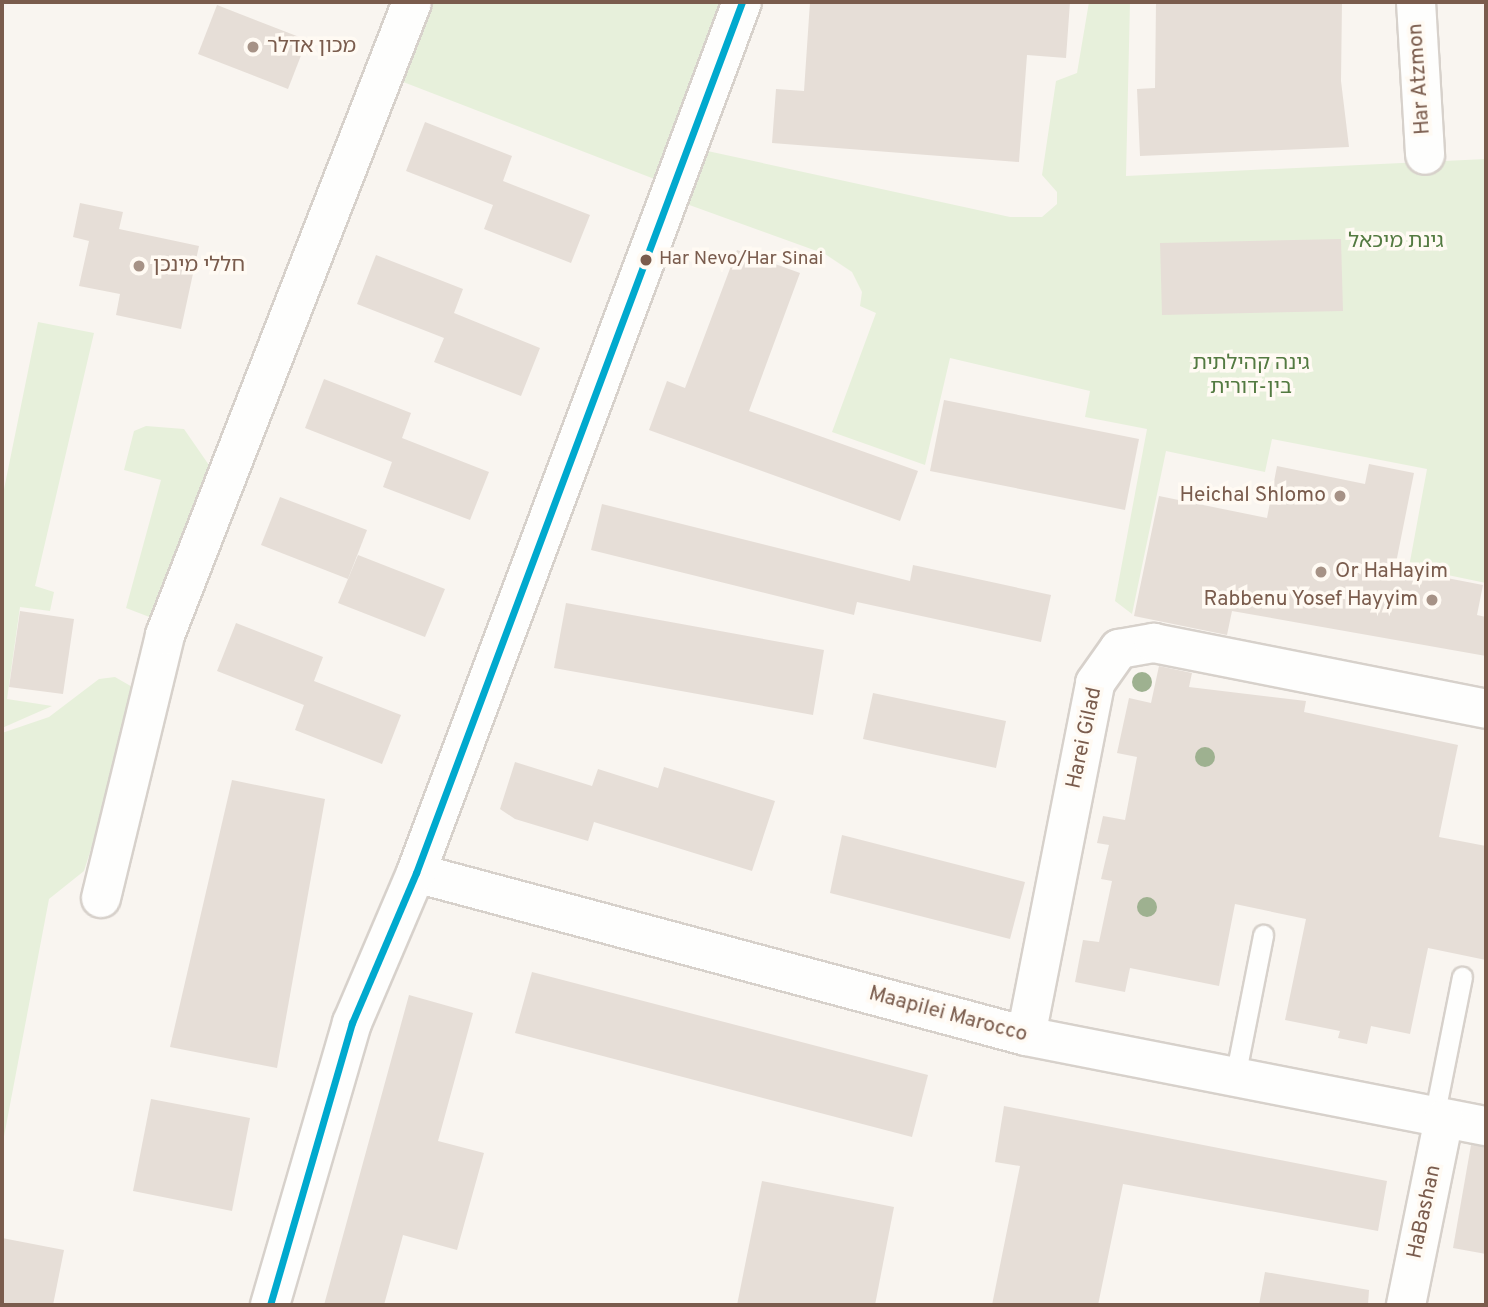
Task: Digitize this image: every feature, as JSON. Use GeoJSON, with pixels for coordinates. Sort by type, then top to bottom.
{"type":"FeatureCollection","features":[{"type":"Feature","properties":{"kind":"street"},"geometry":{"type":"LineString","coordinates":[[101,898],[165,635],[412,2]]}},
{"type":"Feature","properties":{"kind":"street"},"geometry":{"type":"LineString","coordinates":[[270,1305],[352,1023],[416,873],[742,2]]}},
{"type":"Feature","properties":{"kind":"street","name":"Har Atzmon"},"geometry":{"type":"LineString","coordinates":[[1416,2],[1425,155]]}},
{"type":"Feature","properties":{"kind":"street","name":"Harei Gilad"},"geometry":{"type":"LineString","coordinates":[[1026,1036],[1095,683],[1119,649],[1154,643],[1486,709]]}},
{"type":"Feature","properties":{"kind":"street","name":"Maapilei Marocco"},"geometry":{"type":"LineString","coordinates":[[416,873],[1026,1036],[1486,1126]]}},
{"type":"Feature","properties":{"kind":"street","name":"HaBashan"},"geometry":{"type":"LineString","coordinates":[[1406,1305],[1439,1118]]}},
{"type":"Feature","properties":{"kind":"lane"},"geometry":{"type":"LineString","coordinates":[[1235,1077],[1263,935]]}},
{"type":"Feature","properties":{"kind":"lane"},"geometry":{"type":"LineString","coordinates":[[1439,1118],[1462,977]]}},
{"type":"Feature","properties":{"kind":"green space"},"geometry":{"type":"Polygon","coordinates":[[[412,2],[742,2],[689,147],[1010,217],[1042,217],[1057,204],[1057,192],[1042,175],[1056,81],[1077,73],[1089,2],[1130,2],[1126,176],[1486,159],[1486,583],[1409,567],[1427,469],[1272,439],[1265,472],[1166,451],[1132,614],[1115,601],[1147,429],[1085,417],[1090,391],[950,358],[925,465],[832,432],[876,313],[860,306],[862,292],[852,272],[825,254],[670,198],[657,180],[380,73],[412,2]]]}},
{"type":"Feature","properties":{"kind":"green space"},"geometry":{"type":"Polygon","coordinates":[[[38,322],[94,333],[35,586],[54,592],[50,611],[20,607],[7,699],[52,706],[2,728],[2,499],[38,322]]]}},
{"type":"Feature","properties":{"kind":"green space"},"geometry":{"type":"Polygon","coordinates":[[[146,426],[184,429],[211,468],[152,618],[126,608],[161,480],[124,470],[134,431],[146,426]]]}},
{"type":"Feature","properties":{"kind":"green space"},"geometry":{"type":"Polygon","coordinates":[[[115,677],[141,692],[84,871],[49,899],[2,1147],[2,733],[49,717],[99,679],[115,677]]]}},
{"type":"Feature","properties":{"kind":"building"},"geometry":{"type":"Polygon","coordinates":[[[810,2],[1070,2],[1066,58],[1027,55],[1019,162],[772,143],[776,89],[804,91],[810,2]]]}},
{"type":"Feature","properties":{"kind":"building"},"geometry":{"type":"Polygon","coordinates":[[[1156,2],[1342,2],[1341,81],[1349,147],[1140,156],[1137,89],[1155,88],[1156,2]]]}},
{"type":"Feature","properties":{"kind":"building","name":"מכון אדלר"},"geometry":{"type":"Polygon","coordinates":[[[217,5],[307,40],[288,89],[198,54],[217,5]]]}},
{"type":"Feature","properties":{"kind":"building"},"geometry":{"type":"Polygon","coordinates":[[[425,122],[512,156],[503,181],[590,215],[571,263],[484,229],[493,205],[406,171],[425,122]]]}},
{"type":"Feature","properties":{"kind":"building","name":"חללי מינכן"},"geometry":{"type":"Polygon","coordinates":[[[80,203],[123,212],[119,229],[199,246],[181,329],[116,315],[120,294],[79,286],[89,241],[73,237],[80,203]]]}},
{"type":"Feature","properties":{"kind":"building"},"geometry":{"type":"Polygon","coordinates":[[[1341,239],[1343,311],[1162,315],[1160,243],[1341,239]]]}},
{"type":"Feature","properties":{"kind":"building"},"geometry":{"type":"Polygon","coordinates":[[[737,250],[800,273],[749,411],[918,471],[900,521],[649,430],[667,381],[685,388],[737,250]]]}},
{"type":"Feature","properties":{"kind":"building"},"geometry":{"type":"Polygon","coordinates":[[[376,255],[463,289],[454,313],[540,348],[521,396],[434,362],[444,338],[357,304],[376,255]]]}},
{"type":"Feature","properties":{"kind":"building"},"geometry":{"type":"Polygon","coordinates":[[[324,379],[411,413],[402,438],[489,472],[470,520],[383,487],[392,462],[305,428],[324,379]]]}},
{"type":"Feature","properties":{"kind":"building"},"geometry":{"type":"Polygon","coordinates":[[[944,400],[1139,439],[1125,510],[930,471],[944,400]]]}},
{"type":"Feature","properties":{"kind":"building"},"geometry":{"type":"Polygon","coordinates":[[[1369,464],[1414,473],[1395,568],[1483,585],[1477,615],[1486,617],[1486,656],[1232,611],[1227,635],[1134,616],[1159,496],[1267,518],[1277,466],[1365,484],[1369,464]]]}},
{"type":"Feature","properties":{"kind":"building"},"geometry":{"type":"Polygon","coordinates":[[[280,497],[367,530],[348,579],[261,545],[280,497]]]}},
{"type":"Feature","properties":{"kind":"building"},"geometry":{"type":"Polygon","coordinates":[[[602,504],[910,581],[913,565],[1051,595],[1041,642],[857,602],[854,615],[591,550],[602,504]]]}},
{"type":"Feature","properties":{"kind":"building"},"geometry":{"type":"Polygon","coordinates":[[[358,555],[445,589],[425,637],[338,603],[358,555]]]}},
{"type":"Feature","properties":{"kind":"building"},"geometry":{"type":"Polygon","coordinates":[[[566,603],[824,650],[813,715],[554,668],[566,603]]]}},
{"type":"Feature","properties":{"kind":"building"},"geometry":{"type":"Polygon","coordinates":[[[20,611],[74,619],[63,694],[9,687],[20,611]]]}},
{"type":"Feature","properties":{"kind":"building"},"geometry":{"type":"Polygon","coordinates":[[[236,623],[323,657],[314,681],[401,715],[382,764],[295,730],[304,705],[217,671],[236,623]]]}},
{"type":"Feature","properties":{"kind":"building"},"geometry":{"type":"Polygon","coordinates":[[[1159,666],[1192,673],[1189,687],[1306,701],[1304,712],[1458,745],[1439,837],[1486,846],[1486,960],[1428,948],[1410,1034],[1371,1026],[1367,1044],[1338,1038],[1340,1031],[1285,1020],[1306,919],[1235,904],[1219,986],[1130,968],[1125,992],[1075,982],[1083,940],[1099,942],[1112,881],[1101,879],[1109,845],[1097,843],[1103,816],[1125,820],[1137,757],[1117,753],[1129,698],[1151,703],[1159,666]]]}},
{"type":"Feature","properties":{"kind":"building"},"geometry":{"type":"Polygon","coordinates":[[[873,693],[1006,721],[996,768],[863,739],[873,693]]]}},
{"type":"Feature","properties":{"kind":"building"},"geometry":{"type":"Polygon","coordinates":[[[515,762],[592,786],[598,769],[658,788],[664,767],[775,801],[752,871],[594,822],[588,841],[515,819],[500,809],[515,762]]]}},
{"type":"Feature","properties":{"kind":"building"},"geometry":{"type":"Polygon","coordinates":[[[232,780],[325,799],[277,1068],[170,1047],[232,780]]]}},
{"type":"Feature","properties":{"kind":"building"},"geometry":{"type":"Polygon","coordinates":[[[842,835],[1025,882],[1010,939],[830,893],[842,835]]]}},
{"type":"Feature","properties":{"kind":"building"},"geometry":{"type":"Polygon","coordinates":[[[532,972],[928,1075],[912,1137],[515,1033],[532,972]]]}},
{"type":"Feature","properties":{"kind":"building"},"geometry":{"type":"Polygon","coordinates":[[[409,995],[473,1013],[438,1141],[484,1153],[457,1250],[403,1235],[384,1305],[324,1305],[409,995]]]}},
{"type":"Feature","properties":{"kind":"building"},"geometry":{"type":"Polygon","coordinates":[[[151,1099],[250,1118],[232,1211],[133,1191],[151,1099]]]}},
{"type":"Feature","properties":{"kind":"building"},"geometry":{"type":"Polygon","coordinates":[[[1004,1106],[1387,1181],[1378,1231],[1123,1184],[1098,1305],[992,1305],[1020,1166],[995,1162],[1004,1106]]]}},
{"type":"Feature","properties":{"kind":"building"},"geometry":{"type":"Polygon","coordinates":[[[1471,1145],[1486,1147],[1486,1254],[1453,1248],[1471,1145]]]}},
{"type":"Feature","properties":{"kind":"building"},"geometry":{"type":"Polygon","coordinates":[[[762,1181],[894,1207],[875,1305],[737,1305],[762,1181]]]}},
{"type":"Feature","properties":{"kind":"building"},"geometry":{"type":"Polygon","coordinates":[[[2,1238],[64,1250],[53,1305],[2,1305],[2,1238]]]}},
{"type":"Feature","properties":{"kind":"building"},"geometry":{"type":"Polygon","coordinates":[[[1265,1272],[1369,1290],[1368,1305],[1259,1305],[1265,1272]]]}},
{"type":"Feature","properties":{"kind":"transit line"},"geometry":{"type":"LineString","coordinates":[[270,1305],[352,1023],[416,873],[742,2]]}},
{"type":"Feature","properties":{"kind":"place","name":"מכון אדלר"},"geometry":{"type":"Point","coordinates":[253,47]}},
{"type":"Feature","properties":{"kind":"place","name":"Har Nevo/Har Sinai"},"geometry":{"type":"Point","coordinates":[646,260]}},
{"type":"Feature","properties":{"kind":"place","name":"חללי מינכן"},"geometry":{"type":"Point","coordinates":[139,266]}},
{"type":"Feature","properties":{"kind":"place","name":"Heichal Shlomo"},"geometry":{"type":"Point","coordinates":[1340,496]}},
{"type":"Feature","properties":{"kind":"place","name":"Or HaHayim"},"geometry":{"type":"Point","coordinates":[1321,572]}},
{"type":"Feature","properties":{"kind":"place","name":"Rabbenu Yosef Hayyim"},"geometry":{"type":"Point","coordinates":[1432,600]}},
{"type":"Feature","properties":{"kind":"park label","name":"גינת מיכאל"},"geometry":{"type":"Point","coordinates":[1396,242]}},
{"type":"Feature","properties":{"kind":"park label","name":"גינה קהילתית בין-דורית"},"geometry":{"type":"Point","coordinates":[1251,376]}}]}
